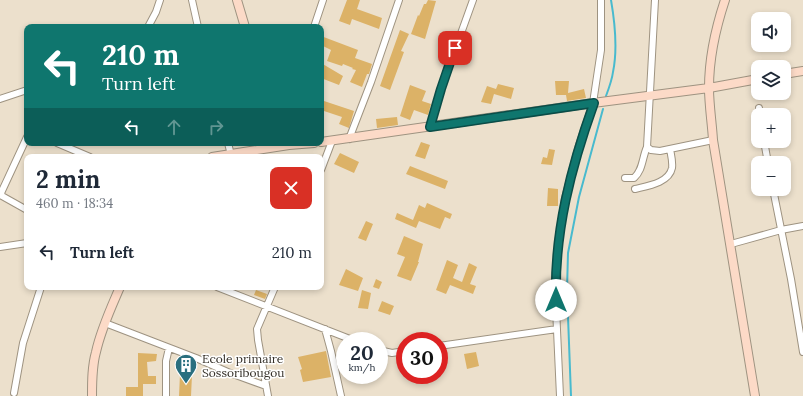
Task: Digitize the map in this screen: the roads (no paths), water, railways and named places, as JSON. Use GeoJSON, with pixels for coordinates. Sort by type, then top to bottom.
{"type":"FeatureCollection","features":[{"type":"Feature","properties":{"kind":"street"},"geometry":{"type":"LineString","coordinates":[[150,24],[160,0]]}},
{"type":"Feature","properties":{"kind":"street"},"geometry":{"type":"LineString","coordinates":[[197,24],[192,1],[199,0]]}},
{"type":"Feature","properties":{"kind":"street"},"geometry":{"type":"LineString","coordinates":[[237,0],[244,24]]}},
{"type":"Feature","properties":{"kind":"street"},"geometry":{"type":"LineString","coordinates":[[315,24],[323,0]]}},
{"type":"Feature","properties":{"kind":"street"},"geometry":{"type":"LineString","coordinates":[[349,139],[371,82],[399,0]]}},
{"type":"Feature","properties":{"kind":"street"},"geometry":{"type":"LineString","coordinates":[[430,127],[441,89],[473,0]]}},
{"type":"Feature","properties":{"kind":"street"},"geometry":{"type":"LineString","coordinates":[[560,396],[555,286],[558,243],[565,198],[579,145],[594,103],[601,50],[601,0]]}},
{"type":"Feature","properties":{"kind":"street"},"geometry":{"type":"LineString","coordinates":[[625,178],[634,178],[638,174],[642,167],[644,153],[647,147],[655,0]]}},
{"type":"Feature","properties":{"kind":"street"},"geometry":{"type":"LineString","coordinates":[[725,0],[715,39],[709,88],[713,140],[756,396]]}},
{"type":"Feature","properties":{"kind":"street"},"geometry":{"type":"LineString","coordinates":[[791,73],[803,71]]}},
{"type":"Feature","properties":{"kind":"street"},"geometry":{"type":"LineString","coordinates":[[324,142],[650,95],[709,88],[751,80]]}},
{"type":"Feature","properties":{"kind":"street"},"geometry":{"type":"LineString","coordinates":[[0,99],[24,91]]}},
{"type":"Feature","properties":{"kind":"street"},"geometry":{"type":"LineString","coordinates":[[647,147],[651,150],[660,151],[713,140]]}},
{"type":"Feature","properties":{"kind":"street"},"geometry":{"type":"LineString","coordinates":[[324,162],[332,141]]}},
{"type":"Feature","properties":{"kind":"street"},"geometry":{"type":"LineString","coordinates":[[24,143],[1,193],[2,196],[24,208]]}},
{"type":"Feature","properties":{"kind":"street"},"geometry":{"type":"LineString","coordinates":[[64,146],[83,154]]}},
{"type":"Feature","properties":{"kind":"street"},"geometry":{"type":"LineString","coordinates":[[253,154],[281,146]]}},
{"type":"Feature","properties":{"kind":"street"},"geometry":{"type":"LineString","coordinates":[[634,189],[663,181],[669,175],[672,168],[670,149]]}},
{"type":"Feature","properties":{"kind":"street"},"geometry":{"type":"LineString","coordinates":[[774,196],[802,336],[803,352]]}},
{"type":"Feature","properties":{"kind":"street"},"geometry":{"type":"LineString","coordinates":[[731,244],[781,230],[803,226]]}},
{"type":"Feature","properties":{"kind":"street"},"geometry":{"type":"LineString","coordinates":[[0,247],[24,243]]}},
{"type":"Feature","properties":{"kind":"street"},"geometry":{"type":"LineString","coordinates":[[14,393],[23,343],[40,290]]}},
{"type":"Feature","properties":{"kind":"street"},"geometry":{"type":"LineString","coordinates":[[92,396],[94,358],[105,323],[119,290]]}},
{"type":"Feature","properties":{"kind":"street"},"geometry":{"type":"LineString","coordinates":[[225,290],[336,333]]}},
{"type":"Feature","properties":{"kind":"street"},"geometry":{"type":"LineString","coordinates":[[268,396],[257,334],[259,323],[274,290]]}},
{"type":"Feature","properties":{"kind":"street"},"geometry":{"type":"LineString","coordinates":[[105,323],[266,386]]}},
{"type":"Feature","properties":{"kind":"street"},"geometry":{"type":"LineString","coordinates":[[325,329],[341,396]]}},
{"type":"Feature","properties":{"kind":"street"},"geometry":{"type":"LineString","coordinates":[[448,345],[556,329]]}},
{"type":"Feature","properties":{"kind":"street"},"geometry":{"type":"LineString","coordinates":[[166,396],[166,360],[169,348]]}},
{"type":"Feature","properties":{"kind":"waterway"},"geometry":{"type":"LineString","coordinates":[[606,96],[615,63],[616,45],[611,0]]}},
{"type":"Feature","properties":{"kind":"waterway"},"geometry":{"type":"LineString","coordinates":[[571,396],[567,290],[568,253],[579,197],[603,109]]}},
{"type":"Feature","properties":{"kind":"place","name":"Ecole primaire Sossoribougou"},"geometry":{"type":"Point","coordinates":[186,384]}}]}
